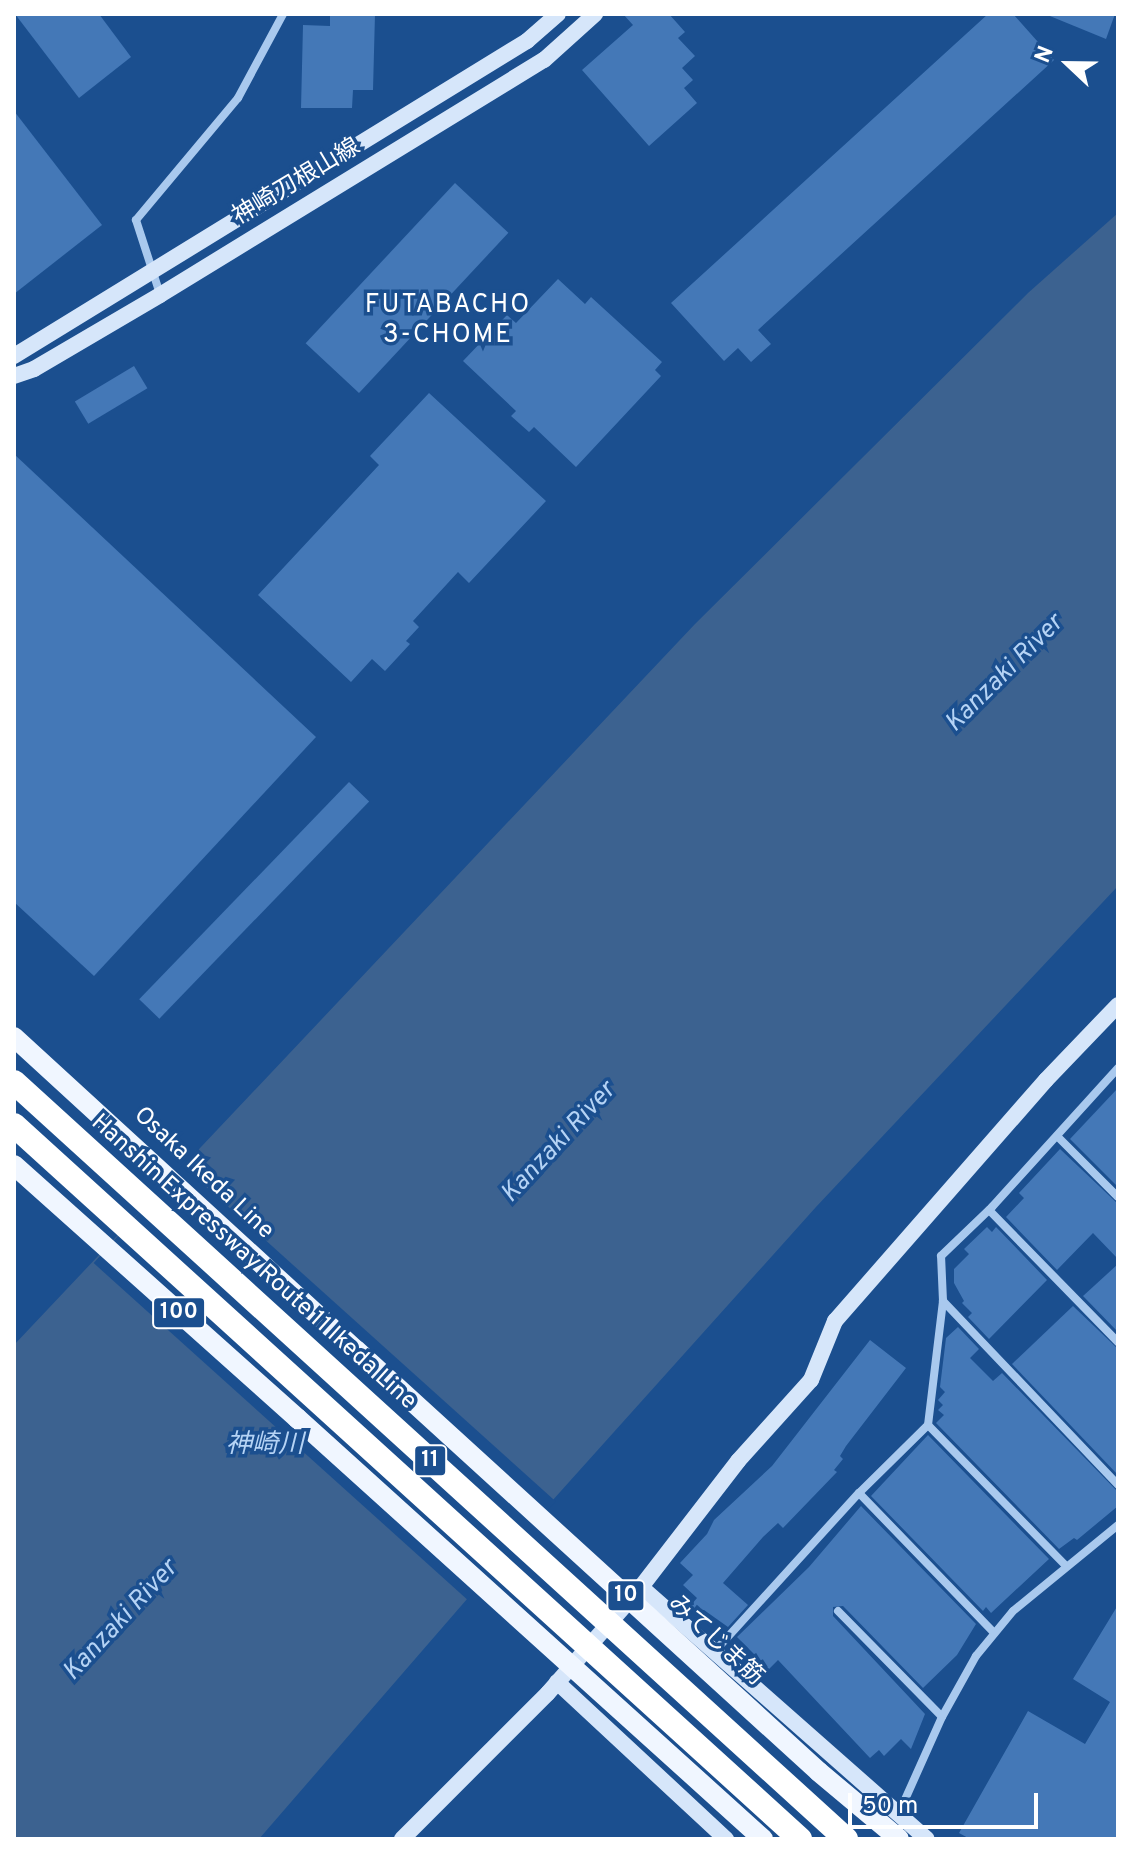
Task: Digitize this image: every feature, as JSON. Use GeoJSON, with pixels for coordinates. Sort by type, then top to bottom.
{"type":"FeatureCollection","features":[{"type":"Feature","properties":{"kind":"highway","name":"Hanshin Expressway Route 11 Ikeda Line"},"geometry":{"type":"LineString","coordinates":[[14,1082],[846,1839]]}},
{"type":"Feature","properties":{"kind":"highway","name":"11"},"geometry":{"type":"LineString","coordinates":[[14,1125],[800,1839]]}},
{"type":"Feature","properties":{"kind":"main road","name":"Osaka Ikeda Line"},"geometry":{"type":"LineString","coordinates":[[14,1037],[356,1350]]}},
{"type":"Feature","properties":{"kind":"main road","name":"100"},"geometry":{"type":"LineString","coordinates":[[14,1165],[763,1839]]}},
{"type":"Feature","properties":{"kind":"main road","name":"みてじま筋"},"geometry":{"type":"LineString","coordinates":[[356,1350],[807,1762],[899,1839]]}},
{"type":"Feature","properties":{"kind":"street"},"geometry":{"type":"LineString","coordinates":[[160,295],[136,220],[238,98],[283,14]]}},
{"type":"Feature","properties":{"kind":"street","name":"神崎刀根山線"},"geometry":{"type":"LineString","coordinates":[[14,356],[527,41],[558,14]]}},
{"type":"Feature","properties":{"kind":"street","name":"神崎刀根山線"},"geometry":{"type":"LineString","coordinates":[[14,376],[34,369],[160,295],[544,60],[595,14]]}},
{"type":"Feature","properties":{"kind":"street"},"geometry":{"type":"LineString","coordinates":[[402,1839],[557,1682],[641,1587],[738,1461],[811,1380],[835,1321],[1046,1080],[1118,1005]]}},
{"type":"Feature","properties":{"kind":"street"},"geometry":{"type":"LineString","coordinates":[[715,1651],[859,1493],[928,1425],[943,1301],[941,1256],[989,1210],[1118,1068]]}},
{"type":"Feature","properties":{"kind":"street"},"geometry":{"type":"LineString","coordinates":[[1057,1136],[1118,1197]]}},
{"type":"Feature","properties":{"kind":"street"},"geometry":{"type":"LineString","coordinates":[[989,1210],[1118,1342]]}},
{"type":"Feature","properties":{"kind":"street"},"geometry":{"type":"LineString","coordinates":[[943,1301],[1118,1485]]}},
{"type":"Feature","properties":{"kind":"street"},"geometry":{"type":"LineString","coordinates":[[928,1425],[1065,1565]]}},
{"type":"Feature","properties":{"kind":"street"},"geometry":{"type":"LineString","coordinates":[[859,1493],[994,1633]]}},
{"type":"Feature","properties":{"kind":"street"},"geometry":{"type":"LineString","coordinates":[[890,1839],[942,1717],[976,1656],[994,1633],[1065,1565],[1118,1525]]}},
{"type":"Feature","properties":{"kind":"street"},"geometry":{"type":"LineString","coordinates":[[641,1587],[927,1839]]}},
{"type":"Feature","properties":{"kind":"street"},"geometry":{"type":"LineString","coordinates":[[838,1611],[942,1717]]}},
{"type":"Feature","properties":{"kind":"street"},"geometry":{"type":"LineString","coordinates":[[557,1682],[726,1839]]}},
{"type":"Feature","properties":{"kind":"water","name":"神崎川"},"geometry":{"type":"Polygon","coordinates":[[[1118,213],[1118,886],[816,1207],[552,1501],[259,1839],[14,1839],[14,1345],[695,624],[1028,293],[1118,213]]]}},
{"type":"Feature","properties":{"kind":"pier"},"geometry":{"type":"Polygon","coordinates":[[[182,1165],[556,1502],[467,1600],[94,1263],[182,1165]]]}},
{"type":"Feature","properties":{"kind":"building"},"geometry":{"type":"Polygon","coordinates":[[[15,14],[99,14],[131,57],[79,98],[15,14]]]}},
{"type":"Feature","properties":{"kind":"building"},"geometry":{"type":"Polygon","coordinates":[[[330,14],[375,14],[373,90],[353,90],[352,108],[301,108],[303,25],[330,26],[330,14]]]}},
{"type":"Feature","properties":{"kind":"building"},"geometry":{"type":"Polygon","coordinates":[[[623,14],[669,14],[685,32],[678,38],[695,56],[682,68],[693,80],[684,88],[697,103],[649,146],[582,70],[633,25],[623,14]]]}},
{"type":"Feature","properties":{"kind":"building"},"geometry":{"type":"Polygon","coordinates":[[[988,14],[1013,14],[1054,60],[758,330],[771,344],[751,362],[738,348],[724,361],[671,303],[988,14]]]}},
{"type":"Feature","properties":{"kind":"building"},"geometry":{"type":"Polygon","coordinates":[[[1045,14],[1115,14],[1106,39],[1045,14]]]}},
{"type":"Feature","properties":{"kind":"building"},"geometry":{"type":"Polygon","coordinates":[[[14,111],[102,225],[14,294],[14,111]]]}},
{"type":"Feature","properties":{"kind":"building"},"geometry":{"type":"Polygon","coordinates":[[[455,183],[508,233],[359,393],[306,343],[455,183]]]}},
{"type":"Feature","properties":{"kind":"building"},"geometry":{"type":"Polygon","coordinates":[[[558,279],[585,304],[591,297],[662,362],[655,370],[661,376],[576,467],[534,427],[529,432],[511,416],[516,411],[463,361],[507,315],[516,323],[558,279]]]}},
{"type":"Feature","properties":{"kind":"building"},"geometry":{"type":"Polygon","coordinates":[[[134,366],[147,388],[88,424],[75,402],[134,366]]]}},
{"type":"Feature","properties":{"kind":"building"},"geometry":{"type":"Polygon","coordinates":[[[429,393],[546,501],[469,583],[458,572],[413,621],[419,627],[406,641],[410,644],[385,671],[372,659],[351,682],[258,595],[379,465],[370,456],[429,393]]]}},
{"type":"Feature","properties":{"kind":"building"},"geometry":{"type":"Polygon","coordinates":[[[14,454],[316,737],[94,976],[14,902],[14,454]]]}},
{"type":"Feature","properties":{"kind":"building"},"geometry":{"type":"Polygon","coordinates":[[[349,782],[369,801],[159,1019],[139,999],[349,782]]]}},
{"type":"Feature","properties":{"kind":"building"},"geometry":{"type":"Polygon","coordinates":[[[1118,1088],[1118,1187],[1070,1139],[1118,1088]]]}},
{"type":"Feature","properties":{"kind":"building"},"geometry":{"type":"Polygon","coordinates":[[[1060,1149],[1118,1204],[1118,1259],[1093,1233],[1057,1270],[1006,1217],[1024,1198],[1019,1193],[1060,1149]]]}},
{"type":"Feature","properties":{"kind":"building"},"geometry":{"type":"Polygon","coordinates":[[[987,1227],[992,1232],[996,1227],[1047,1280],[989,1339],[968,1317],[972,1313],[962,1303],[964,1301],[954,1283],[954,1269],[969,1254],[964,1249],[987,1227]]]}},
{"type":"Feature","properties":{"kind":"building"},"geometry":{"type":"Polygon","coordinates":[[[1118,1264],[1118,1332],[1083,1296],[1118,1264]]]}},
{"type":"Feature","properties":{"kind":"building"},"geometry":{"type":"Polygon","coordinates":[[[1073,1306],[1118,1349],[1118,1475],[1012,1364],[1073,1306]]]}},
{"type":"Feature","properties":{"kind":"building"},"geometry":{"type":"Polygon","coordinates":[[[958,1327],[979,1349],[970,1358],[993,1381],[1002,1373],[1118,1492],[1118,1506],[1077,1540],[1074,1538],[1059,1549],[936,1423],[944,1415],[938,1410],[943,1405],[938,1400],[945,1392],[940,1387],[946,1338],[958,1327]]]}},
{"type":"Feature","properties":{"kind":"building"},"geometry":{"type":"Polygon","coordinates":[[[870,1340],[906,1368],[846,1446],[840,1456],[843,1459],[834,1470],[837,1472],[783,1528],[778,1523],[763,1537],[723,1583],[748,1605],[728,1627],[704,1610],[686,1611],[697,1598],[683,1585],[693,1575],[680,1563],[707,1534],[714,1520],[772,1466],[870,1340]]]}},
{"type":"Feature","properties":{"kind":"building"},"geometry":{"type":"Polygon","coordinates":[[[928,1435],[1049,1559],[991,1613],[986,1607],[983,1611],[871,1496],[928,1435]]]}},
{"type":"Feature","properties":{"kind":"building"},"geometry":{"type":"Polygon","coordinates":[[[861,1506],[976,1624],[957,1655],[923,1688],[843,1606],[833,1607],[833,1616],[925,1714],[911,1749],[901,1739],[884,1756],[879,1750],[870,1758],[778,1660],[769,1669],[737,1637],[809,1567],[861,1506]]]}},
{"type":"Feature","properties":{"kind":"building"},"geometry":{"type":"Polygon","coordinates":[[[1118,1605],[1118,1839],[970,1839],[959,1833],[1028,1711],[1085,1744],[1110,1702],[1073,1679],[1118,1605]]]}},
{"type":"Feature","properties":{"kind":"district","name":"FUTABACHO 3-CHOME"},"geometry":{"type":"Point","coordinates":[448,321]}},
{"type":"Feature","properties":{"kind":"water label","name":"Kanzaki River"},"geometry":{"type":"Point","coordinates":[1005,674]}},
{"type":"Feature","properties":{"kind":"water label","name":"Kanzaki River"},"geometry":{"type":"Point","coordinates":[559,1143]}},
{"type":"Feature","properties":{"kind":"water label","name":"Kanzaki River"},"geometry":{"type":"Point","coordinates":[121,1621]}}]}
